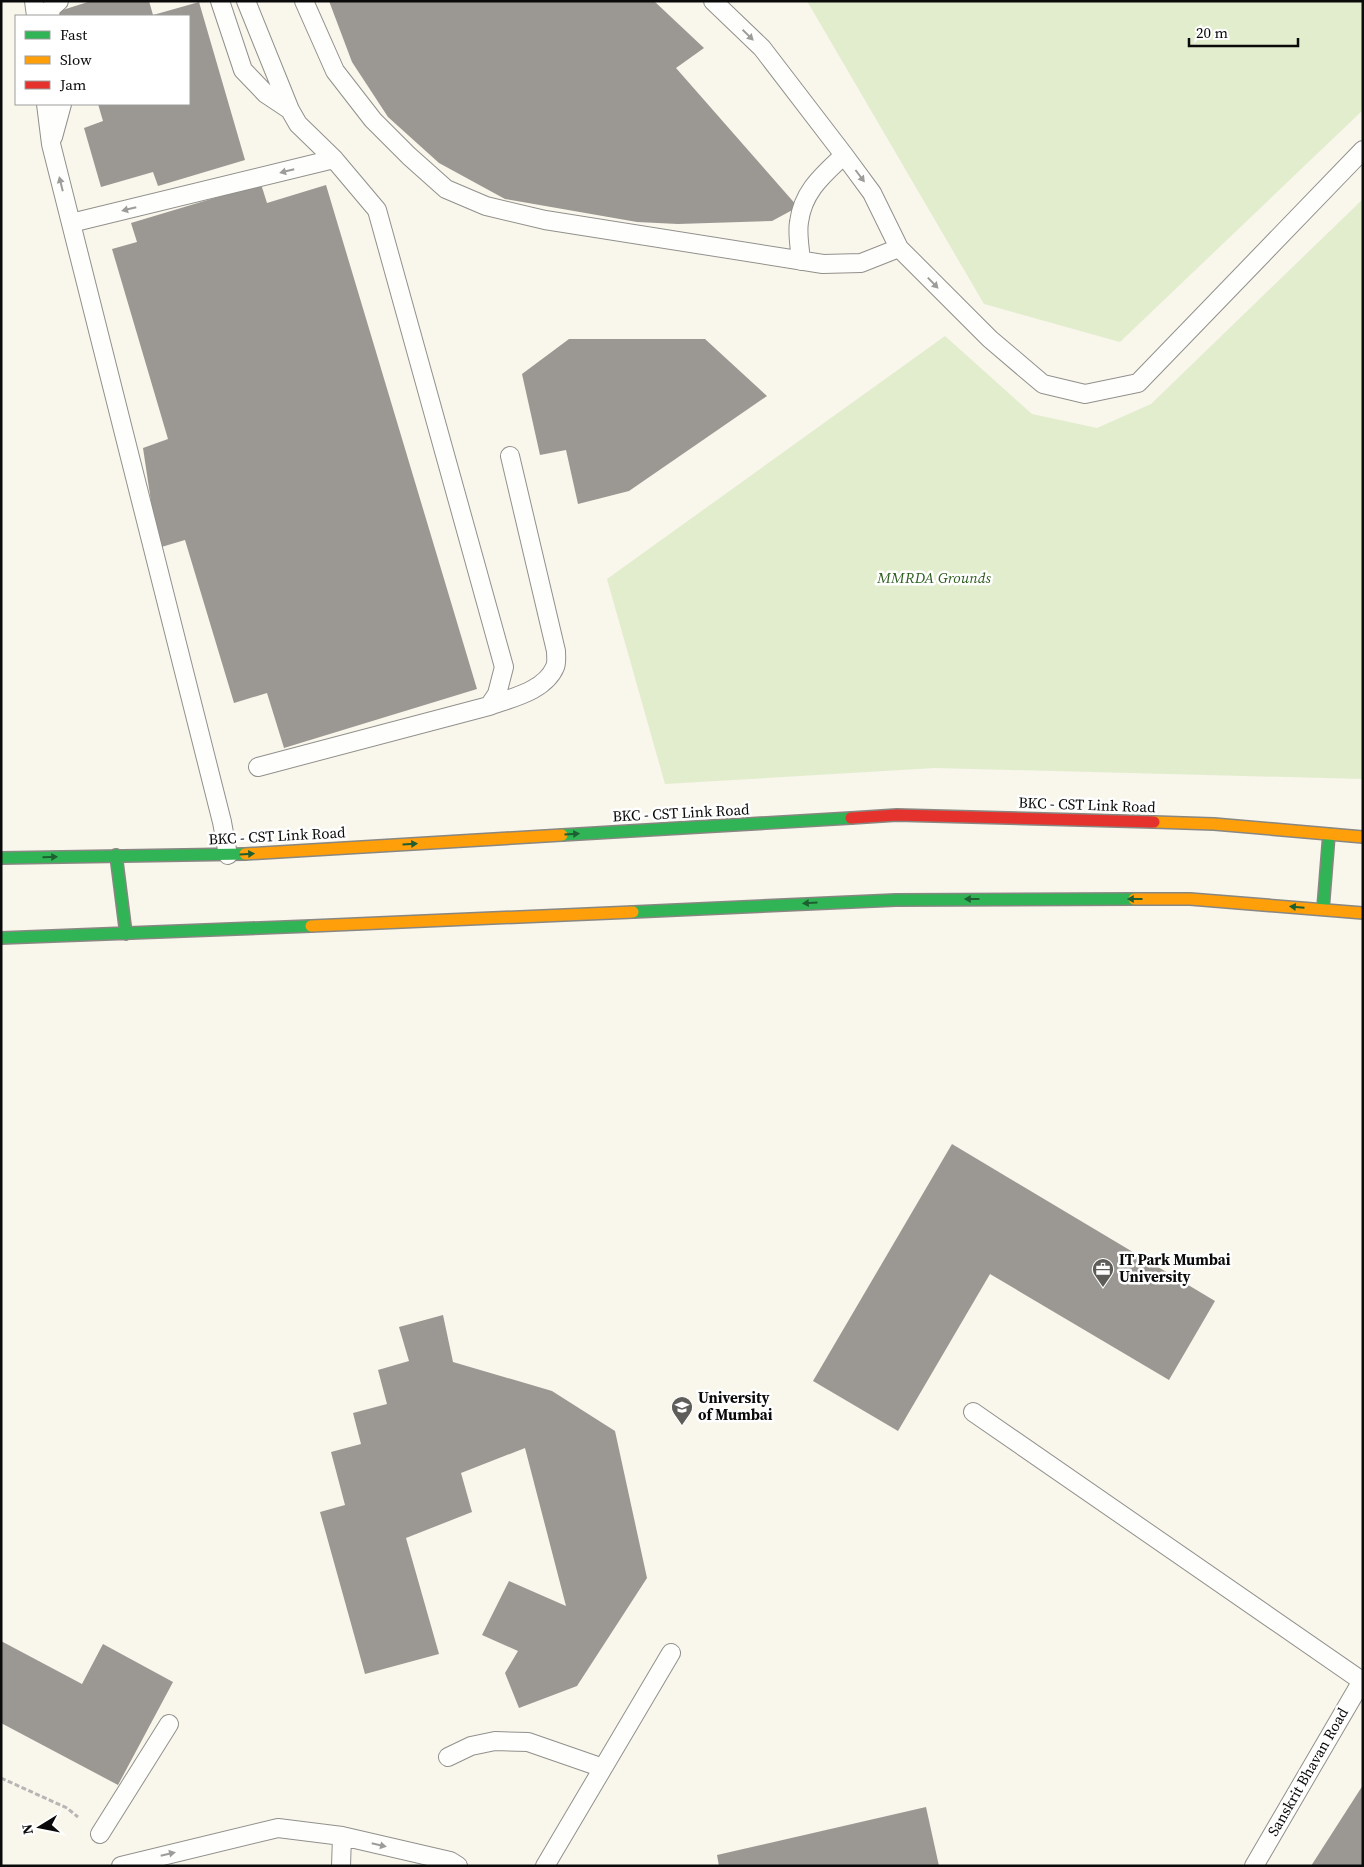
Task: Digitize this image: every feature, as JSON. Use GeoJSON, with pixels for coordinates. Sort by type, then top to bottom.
{"type":"FeatureCollection","features":[{"type":"Feature","properties":{"kind":"street","name":"BKC - CST Link Road"},"geometry":{"type":"LineString","coordinates":[[1,858],[228,855],[897,815],[1214,824],[1363,837]]}},
{"type":"Feature","properties":{"kind":"street"},"geometry":{"type":"LineString","coordinates":[[1324,909],[1329,834]]}},
{"type":"Feature","properties":{"kind":"street"},"geometry":{"type":"LineString","coordinates":[[116,856],[126,934]]}},
{"type":"Feature","properties":{"kind":"street"},"geometry":{"type":"LineString","coordinates":[[1,938],[896,900],[1190,899],[1363,913]]}},
{"type":"Feature","properties":{"kind":"lane"},"geometry":{"type":"LineString","coordinates":[[34,1],[36,15]]}},
{"type":"Feature","properties":{"kind":"lane"},"geometry":{"type":"LineString","coordinates":[[50,15],[51,8],[59,1]]}},
{"type":"Feature","properties":{"kind":"lane"},"geometry":{"type":"LineString","coordinates":[[220,1],[243,70],[266,94],[290,110]]}},
{"type":"Feature","properties":{"kind":"lane"},"geometry":{"type":"LineString","coordinates":[[246,1],[290,110],[298,124],[334,159],[377,210],[504,667],[497,694],[489,706]]}},
{"type":"Feature","properties":{"kind":"lane"},"geometry":{"type":"LineString","coordinates":[[304,1],[335,71],[373,120],[446,189],[486,206],[545,220],[823,264],[861,263],[900,248]]}},
{"type":"Feature","properties":{"kind":"lane"},"geometry":{"type":"LineString","coordinates":[[713,1],[762,48],[844,155],[872,193],[900,248],[990,339],[1043,384],[1085,394],[1138,383],[1363,150]]}},
{"type":"Feature","properties":{"kind":"lane"},"geometry":{"type":"LineString","coordinates":[[46,105],[51,144],[222,822],[228,855]]}},
{"type":"Feature","properties":{"kind":"lane"},"geometry":{"type":"LineString","coordinates":[[51,144],[62,105]]}},
{"type":"Feature","properties":{"kind":"lane"},"geometry":{"type":"LineString","coordinates":[[801,261],[799,222],[806,199],[814,185],[844,155]]}},
{"type":"Feature","properties":{"kind":"lane"},"geometry":{"type":"LineString","coordinates":[[71,223],[334,159]]}},
{"type":"Feature","properties":{"kind":"lane"},"geometry":{"type":"LineString","coordinates":[[258,767],[489,706],[542,683],[555,666],[556,651],[510,456]]}},
{"type":"Feature","properties":{"kind":"lane"},"geometry":{"type":"LineString","coordinates":[[973,1412],[1362,1680]]}},
{"type":"Feature","properties":{"kind":"lane"},"geometry":{"type":"LineString","coordinates":[[545,1866],[671,1653]]}},
{"type":"Feature","properties":{"kind":"lane","name":"Sanskrit Bhavan Road"},"geometry":{"type":"LineString","coordinates":[[1254,1866],[1362,1680]]}},
{"type":"Feature","properties":{"kind":"lane"},"geometry":{"type":"LineString","coordinates":[[100,1834],[169,1724]]}},
{"type":"Feature","properties":{"kind":"lane"},"geometry":{"type":"LineString","coordinates":[[448,1758],[471,1746],[495,1741],[528,1742],[603,1768]]}},
{"type":"Feature","properties":{"kind":"lane"},"geometry":{"type":"LineString","coordinates":[[121,1866],[278,1828],[342,1836],[450,1861],[458,1866]]}},
{"type":"Feature","properties":{"kind":"lane"},"geometry":{"type":"LineString","coordinates":[[340,1866],[342,1836]]}},
{"type":"Feature","properties":{"kind":"path"},"geometry":{"type":"LineString","coordinates":[[1,1778],[67,1808],[100,1834]]}},
{"type":"Feature","properties":{"kind":"green space"},"geometry":{"type":"Polygon","coordinates":[[[807,1],[1363,1],[1363,110],[1120,342],[984,304],[807,1]]]}},
{"type":"Feature","properties":{"kind":"green space","name":"MMRDA Grounds"},"geometry":{"type":"Polygon","coordinates":[[[1363,199],[1363,779],[935,768],[665,784],[607,579],[945,336],[1032,414],[1097,428],[1151,404],[1363,199]]]}},
{"type":"Feature","properties":{"kind":"building"},"geometry":{"type":"Polygon","coordinates":[[[91,1],[149,1],[153,15],[54,15],[53,13],[91,1]]]}},
{"type":"Feature","properties":{"kind":"building"},"geometry":{"type":"Polygon","coordinates":[[[329,1],[654,1],[704,48],[676,68],[798,207],[772,221],[678,224],[637,222],[505,199],[439,163],[388,117],[352,62],[329,1]]]}},
{"type":"Feature","properties":{"kind":"building"},"geometry":{"type":"Polygon","coordinates":[[[199,2],[245,160],[158,186],[153,172],[101,187],[84,128],[103,121],[98,105],[190,105],[190,15],[153,15],[199,2]]]}},
{"type":"Feature","properties":{"kind":"building"},"geometry":{"type":"Polygon","coordinates":[[[261,184],[267,203],[326,185],[477,689],[284,748],[267,693],[234,703],[185,540],[158,548],[143,448],[168,439],[112,249],[137,242],[131,223],[261,184]]]}},
{"type":"Feature","properties":{"kind":"building"},"geometry":{"type":"Polygon","coordinates":[[[569,339],[705,339],[767,396],[629,491],[578,504],[566,450],[540,455],[522,374],[569,339]]]}},
{"type":"Feature","properties":{"kind":"building","name":"IT Park Mumbai University"},"geometry":{"type":"Polygon","coordinates":[[[952,1144],[1215,1301],[1169,1380],[990,1274],[898,1431],[813,1381],[952,1144]]]}},
{"type":"Feature","properties":{"kind":"building"},"geometry":{"type":"Polygon","coordinates":[[[443,1315],[453,1362],[552,1391],[615,1431],[647,1578],[577,1686],[519,1708],[505,1673],[518,1651],[482,1635],[509,1581],[566,1606],[525,1448],[461,1473],[472,1512],[406,1538],[439,1654],[365,1674],[320,1512],[345,1505],[331,1452],[361,1444],[353,1413],[387,1404],[378,1370],[409,1361],[399,1327],[443,1315]]]}},
{"type":"Feature","properties":{"kind":"building"},"geometry":{"type":"Polygon","coordinates":[[[1,1641],[82,1684],[103,1644],[173,1682],[118,1785],[1,1723],[1,1641]]]}},
{"type":"Feature","properties":{"kind":"building"},"geometry":{"type":"Polygon","coordinates":[[[1363,1785],[1363,1866],[1311,1866],[1363,1785]]]}},
{"type":"Feature","properties":{"kind":"building"},"geometry":{"type":"Polygon","coordinates":[[[926,1807],[939,1866],[719,1866],[717,1855],[926,1807]]]}},
{"type":"Feature","properties":{"kind":"traffic: fast"},"geometry":{"type":"LineString","coordinates":[[562,835],[851,818]]}},
{"type":"Feature","properties":{"kind":"traffic: fast"},"geometry":{"type":"LineString","coordinates":[[1323,909],[1329,834]]}},
{"type":"Feature","properties":{"kind":"traffic: fast"},"geometry":{"type":"LineString","coordinates":[[1,858],[245,854]]}},
{"type":"Feature","properties":{"kind":"traffic: fast"},"geometry":{"type":"LineString","coordinates":[[116,855],[126,934]]}},
{"type":"Feature","properties":{"kind":"traffic: fast"},"geometry":{"type":"LineString","coordinates":[[633,912],[896,900],[1134,899]]}},
{"type":"Feature","properties":{"kind":"traffic: fast"},"geometry":{"type":"LineString","coordinates":[[1,938],[311,926]]}},
{"type":"Feature","properties":{"kind":"traffic: slow"},"geometry":{"type":"LineString","coordinates":[[1154,822],[1214,824],[1363,837]]}},
{"type":"Feature","properties":{"kind":"traffic: slow"},"geometry":{"type":"LineString","coordinates":[[245,854],[562,835]]}},
{"type":"Feature","properties":{"kind":"traffic: slow"},"geometry":{"type":"LineString","coordinates":[[1134,899],[1190,899],[1363,913]]}},
{"type":"Feature","properties":{"kind":"traffic: slow"},"geometry":{"type":"LineString","coordinates":[[311,926],[633,912]]}},
{"type":"Feature","properties":{"kind":"traffic: jam"},"geometry":{"type":"LineString","coordinates":[[851,818],[897,815],[1154,822]]}},
{"type":"Feature","properties":{"kind":"place","name":"IT Park Mumbai University"},"geometry":{"type":"Point","coordinates":[1103,1288]}},
{"type":"Feature","properties":{"kind":"place","name":"University of Mumbai"},"geometry":{"type":"Point","coordinates":[682,1426]}}]}
